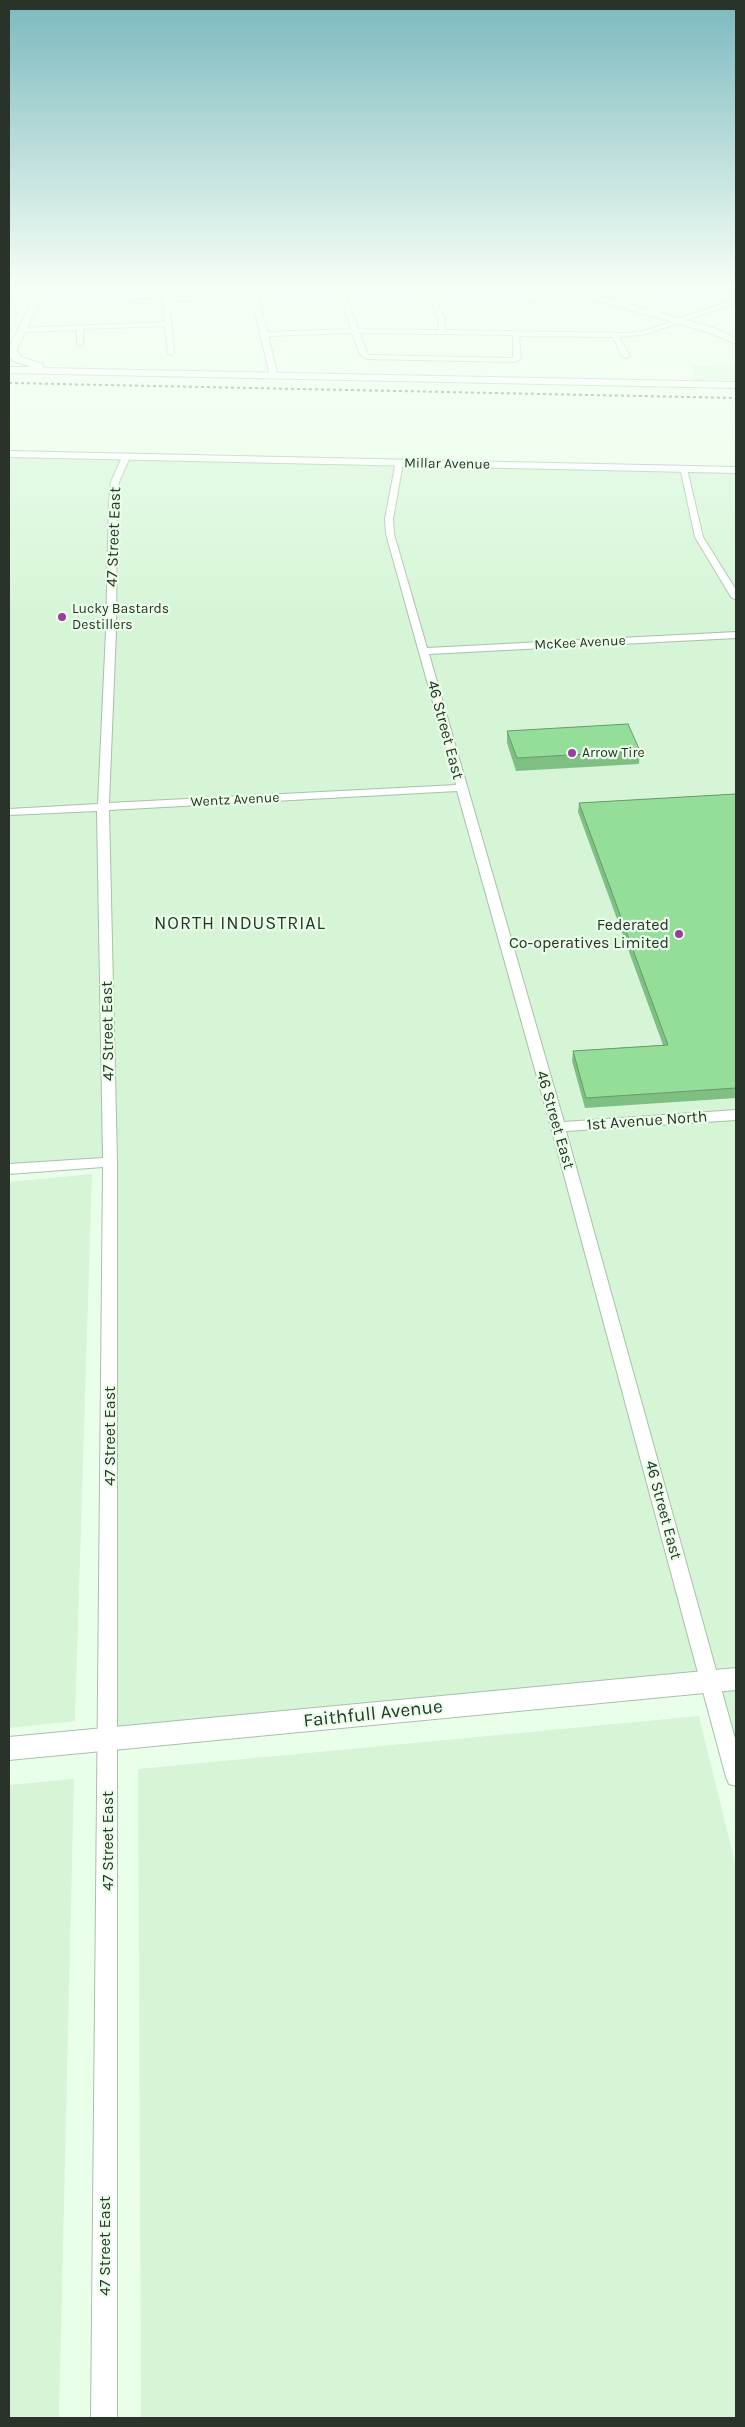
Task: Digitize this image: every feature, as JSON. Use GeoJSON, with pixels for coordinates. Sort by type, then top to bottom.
{"type":"FeatureCollection","features":[{"type":"Feature","properties":{"kind":"street","name":"Millar Avenue"},"geometry":{"type":"LineString","coordinates":[[9,454],[736,470]]}},
{"type":"Feature","properties":{"kind":"street","name":"47 Street East"},"geometry":{"type":"LineString","coordinates":[[104,2418],[109,1740],[110,1162],[103,807],[113,501],[115,482],[126,457]]}},
{"type":"Feature","properties":{"kind":"street","name":"46 Street East"},"geometry":{"type":"LineString","coordinates":[[399,463],[389,526],[460,788],[558,1127],[736,1777]]}},
{"type":"Feature","properties":{"kind":"street"},"geometry":{"type":"LineString","coordinates":[[683,469],[699,538],[736,597]]}},
{"type":"Feature","properties":{"kind":"street","name":"McKee Avenue"},"geometry":{"type":"LineString","coordinates":[[424,651],[736,635]]}},
{"type":"Feature","properties":{"kind":"street","name":"Wentz Avenue"},"geometry":{"type":"LineString","coordinates":[[9,812],[460,788]]}},
{"type":"Feature","properties":{"kind":"street","name":"1st Avenue North"},"geometry":{"type":"LineString","coordinates":[[558,1127],[736,1115]]}},
{"type":"Feature","properties":{"kind":"street"},"geometry":{"type":"LineString","coordinates":[[9,1169],[110,1162]]}},
{"type":"Feature","properties":{"kind":"street","name":"Faithfull Avenue"},"geometry":{"type":"LineString","coordinates":[[9,1749],[736,1679]]}},
{"type":"Feature","properties":{"kind":"shaded area"},"geometry":{"type":"Polygon","coordinates":[[[9,454],[736,470],[736,1777],[710,1682],[109,1740],[110,1162],[9,1169],[9,454]]]}},
{"type":"Feature","properties":{"kind":"shaded area"},"geometry":{"type":"Polygon","coordinates":[[[92,1174],[75,1721],[9,1728],[9,1182],[92,1174]]]}},
{"type":"Feature","properties":{"kind":"shaded area"},"geometry":{"type":"Polygon","coordinates":[[[699,1716],[736,1867],[736,2418],[141,2418],[138,1769],[699,1716]]]}},
{"type":"Feature","properties":{"kind":"shaded area"},"geometry":{"type":"Polygon","coordinates":[[[74,1779],[59,2418],[9,2418],[9,1785],[74,1779]]]}},
{"type":"Feature","properties":{"kind":"building"},"geometry":{"type":"Polygon","coordinates":[[[628,724],[640,751],[517,758],[507,731],[628,724]]]}},
{"type":"Feature","properties":{"kind":"building","name":"Federated Co-operatives Limited"},"geometry":{"type":"Polygon","coordinates":[[[736,794],[736,1088],[586,1098],[573,1051],[668,1045],[579,803],[736,794]]]}},
{"type":"Feature","properties":{"kind":"railway"},"geometry":{"type":"LineString","coordinates":[[700,397],[736,398]]}},
{"type":"Feature","properties":{"kind":"place","name":"Lucky Bastards Destillers"},"geometry":{"type":"Point","coordinates":[62,617]}},
{"type":"Feature","properties":{"kind":"place","name":"Arrow Tire"},"geometry":{"type":"Point","coordinates":[572,753]}},
{"type":"Feature","properties":{"kind":"place","name":"Federated Co-operatives Limited"},"geometry":{"type":"Point","coordinates":[679,934]}},
{"type":"Feature","properties":{"kind":"district","name":"NORTH INDUSTRIAL"},"geometry":{"type":"Point","coordinates":[240,924]}}]}
